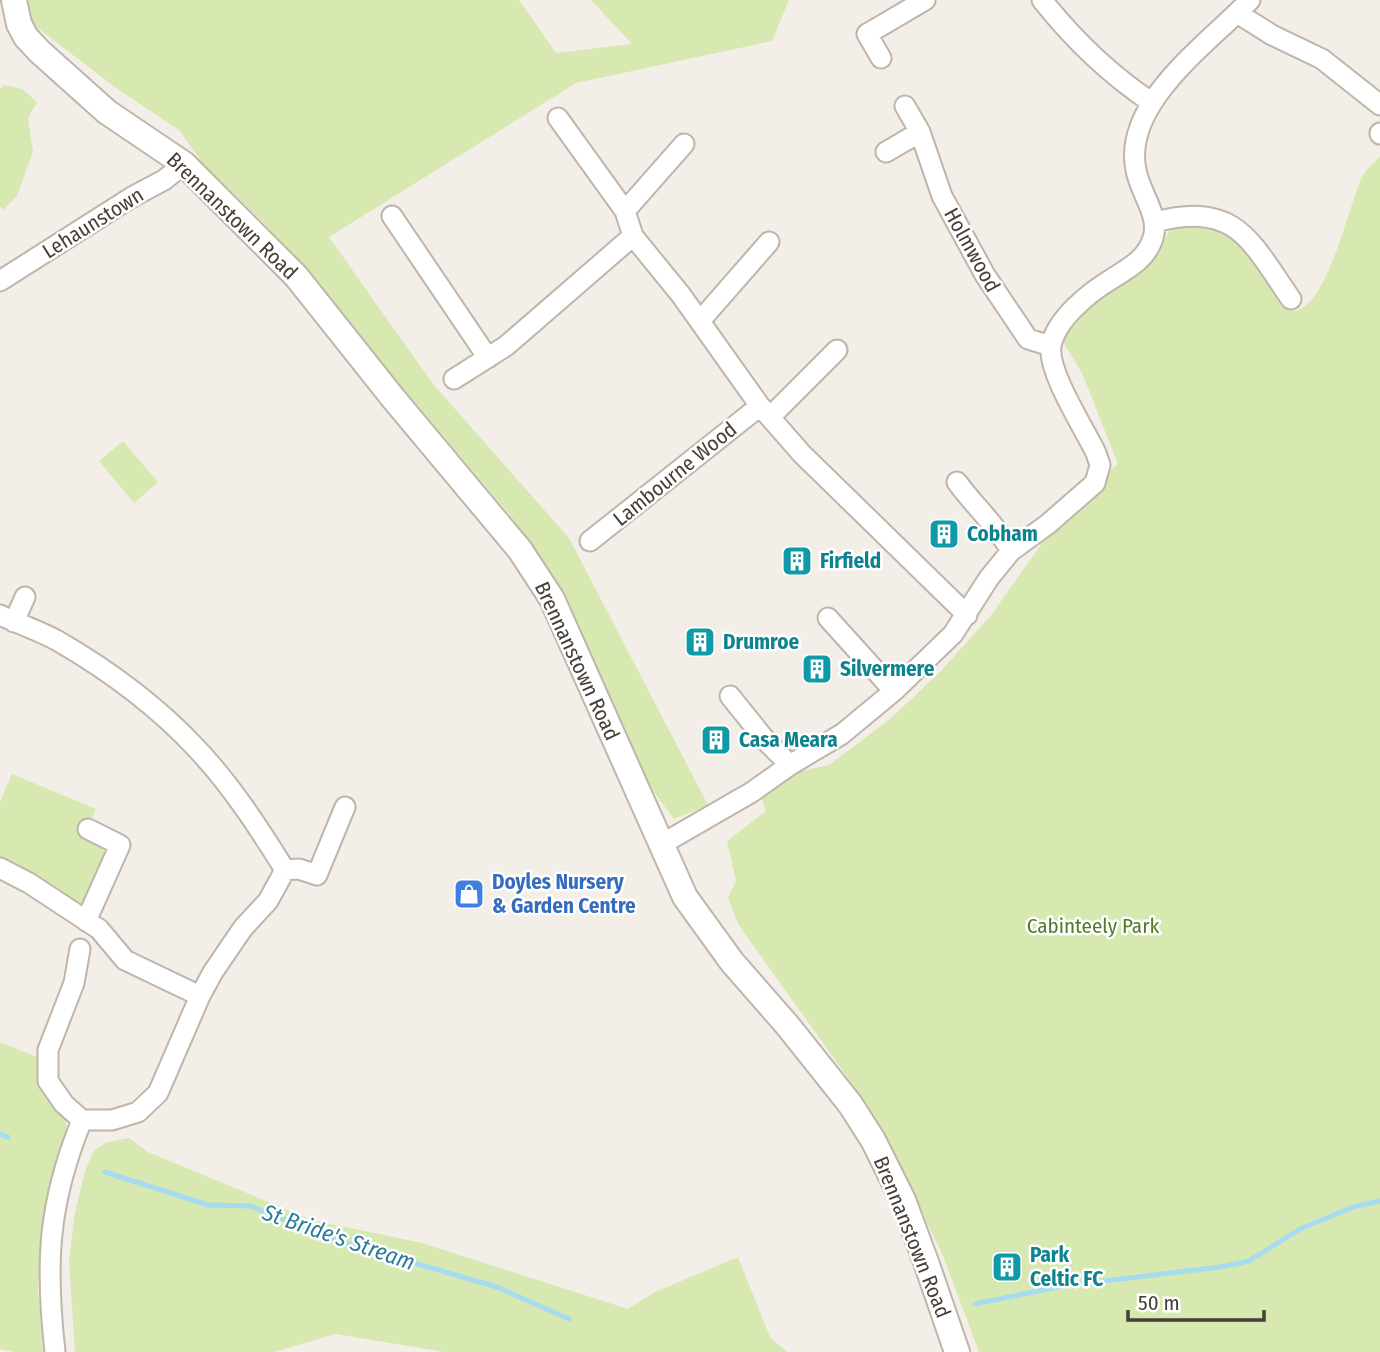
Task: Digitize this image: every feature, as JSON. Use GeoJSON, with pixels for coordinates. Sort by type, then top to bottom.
{"type":"FeatureCollection","features":[{"type":"Feature","properties":{"kind":"street","name":"Brennanstown Road"},"geometry":{"type":"LineString","coordinates":[[15,0],[19,24],[26,37],[40,52],[107,112],[184,164],[296,276],[393,398],[520,550],[552,599],[685,897],[707,929],[842,1094],[873,1140],[903,1200],[957,1352]]}},
{"type":"Feature","properties":{"kind":"street"},"geometry":{"type":"LineString","coordinates":[[881,58],[867,34],[925,0]]}},
{"type":"Feature","properties":{"kind":"street"},"geometry":{"type":"LineString","coordinates":[[1042,0],[1076,41],[1102,66],[1151,102]]}},
{"type":"Feature","properties":{"kind":"street"},"geometry":{"type":"LineString","coordinates":[[662,844],[752,792],[790,765],[842,734],[894,691],[953,634],[1010,551],[1048,524],[1095,483],[1100,465],[1058,377],[1052,360],[1051,346],[1074,307],[1146,255],[1155,234],[1155,222],[1139,182],[1134,159],[1139,130],[1151,102],[1181,68],[1244,6],[1272,35],[1322,59],[1380,105]]}},
{"type":"Feature","properties":{"kind":"street","name":"Holmwood"},"geometry":{"type":"LineString","coordinates":[[905,106],[920,132],[942,196],[985,275],[1028,339],[1051,346]]}},
{"type":"Feature","properties":{"kind":"street"},"geometry":{"type":"LineString","coordinates":[[558,118],[625,211],[633,236],[700,321],[765,411],[831,484],[967,615]]}},
{"type":"Feature","properties":{"kind":"street"},"geometry":{"type":"LineString","coordinates":[[886,152],[920,132]]}},
{"type":"Feature","properties":{"kind":"street"},"geometry":{"type":"LineString","coordinates":[[625,211],[684,144]]}},
{"type":"Feature","properties":{"kind":"street","name":"Lehaunstown"},"geometry":{"type":"LineString","coordinates":[[0,281],[132,197],[164,180],[184,164]]}},
{"type":"Feature","properties":{"kind":"street"},"geometry":{"type":"LineString","coordinates":[[392,216],[488,358]]}},
{"type":"Feature","properties":{"kind":"street"},"geometry":{"type":"LineString","coordinates":[[1155,222],[1201,216],[1224,221],[1237,228],[1291,299]]}},
{"type":"Feature","properties":{"kind":"street"},"geometry":{"type":"LineString","coordinates":[[454,379],[506,346],[633,236]]}},
{"type":"Feature","properties":{"kind":"street"},"geometry":{"type":"LineString","coordinates":[[700,321],[769,242]]}},
{"type":"Feature","properties":{"kind":"street","name":"Lambourne Wood"},"geometry":{"type":"LineString","coordinates":[[590,541],[765,411],[837,350]]}},
{"type":"Feature","properties":{"kind":"street"},"geometry":{"type":"LineString","coordinates":[[957,482],[975,506],[993,523],[1010,551]]}},
{"type":"Feature","properties":{"kind":"street"},"geometry":{"type":"LineString","coordinates":[[24,597],[7,618],[56,640],[91,662],[160,715],[197,749],[234,794],[285,870]]}},
{"type":"Feature","properties":{"kind":"street"},"geometry":{"type":"LineString","coordinates":[[828,618],[894,691]]}},
{"type":"Feature","properties":{"kind":"street"},"geometry":{"type":"LineString","coordinates":[[730,696],[767,742],[790,765]]}},
{"type":"Feature","properties":{"kind":"street"},"geometry":{"type":"LineString","coordinates":[[285,870],[299,869],[317,875],[345,807]]}},
{"type":"Feature","properties":{"kind":"street"},"geometry":{"type":"LineString","coordinates":[[86,921],[120,845],[88,829]]}},
{"type":"Feature","properties":{"kind":"street"},"geometry":{"type":"LineString","coordinates":[[0,867],[99,929],[125,960],[200,996]]}},
{"type":"Feature","properties":{"kind":"street"},"geometry":{"type":"LineString","coordinates":[[80,949],[74,983],[48,1050],[48,1081],[64,1104],[82,1120],[112,1120],[138,1112],[158,1093],[213,972],[243,928],[268,901],[285,870]]}},
{"type":"Feature","properties":{"kind":"street"},"geometry":{"type":"LineString","coordinates":[[55,1352],[50,1311],[49,1259],[55,1202],[82,1120]]}},
{"type":"Feature","properties":{"kind":"green space"},"geometry":{"type":"Polygon","coordinates":[[[0,0],[519,0],[556,53],[632,44],[591,0],[789,0],[772,41],[576,83],[329,237],[433,384],[569,538],[708,805],[674,819],[651,788],[551,575],[509,514],[263,222],[204,165],[180,131],[112,85],[4,2],[0,4],[0,0]]]}},
{"type":"Feature","properties":{"kind":"green space"},"geometry":{"type":"Polygon","coordinates":[[[5,85],[22,89],[37,102],[28,118],[33,152],[17,196],[3,210],[0,206],[0,89],[5,85]]]}},
{"type":"Feature","properties":{"kind":"green space","name":"Cabinteely Park"},"geometry":{"type":"Polygon","coordinates":[[[1380,157],[1380,1352],[979,1352],[942,1253],[868,1106],[738,924],[728,898],[736,881],[727,841],[766,811],[755,781],[829,765],[890,719],[940,672],[992,614],[1066,509],[1118,464],[1082,373],[1063,342],[1094,303],[1149,266],[1159,253],[1169,231],[1204,224],[1236,237],[1292,311],[1305,307],[1326,276],[1362,177],[1380,157]]]}},
{"type":"Feature","properties":{"kind":"green space"},"geometry":{"type":"Polygon","coordinates":[[[123,441],[158,482],[134,503],[99,461],[123,441]]]}},
{"type":"Feature","properties":{"kind":"green space"},"geometry":{"type":"Polygon","coordinates":[[[12,774],[96,809],[84,837],[100,846],[106,856],[85,902],[73,903],[0,859],[0,802],[12,774]]]}},
{"type":"Feature","properties":{"kind":"green space"},"geometry":{"type":"Polygon","coordinates":[[[0,1042],[39,1058],[66,1121],[66,1134],[53,1174],[43,1221],[38,1288],[43,1352],[0,1349],[0,1042]]]}},
{"type":"Feature","properties":{"kind":"green space"},"geometry":{"type":"Polygon","coordinates":[[[129,1138],[148,1152],[312,1220],[422,1243],[628,1309],[655,1292],[738,1257],[770,1337],[787,1352],[445,1352],[335,1334],[275,1352],[75,1352],[69,1261],[75,1212],[86,1168],[94,1151],[105,1143],[129,1138]]]}},
{"type":"Feature","properties":{"kind":"waterway","name":"St Bride's Stream"},"geometry":{"type":"LineString","coordinates":[[0,1134],[8,1137]]}},
{"type":"Feature","properties":{"kind":"waterway","name":"St Bride's Stream"},"geometry":{"type":"LineString","coordinates":[[105,1172],[208,1205],[250,1206],[342,1242],[497,1287],[569,1319]]}},
{"type":"Feature","properties":{"kind":"waterway","name":"St Bride's Stream"},"geometry":{"type":"LineString","coordinates":[[975,1304],[1063,1286],[1249,1261],[1300,1229],[1353,1207],[1380,1201]]}},
{"type":"Feature","properties":{"kind":"place","name":"Cobham"},"geometry":{"type":"Point","coordinates":[944,534]}},
{"type":"Feature","properties":{"kind":"place","name":"Firfield"},"geometry":{"type":"Point","coordinates":[797,561]}},
{"type":"Feature","properties":{"kind":"place","name":"Drumroe"},"geometry":{"type":"Point","coordinates":[700,642]}},
{"type":"Feature","properties":{"kind":"place","name":"Silvermere"},"geometry":{"type":"Point","coordinates":[817,669]}},
{"type":"Feature","properties":{"kind":"place","name":"Casa Meara"},"geometry":{"type":"Point","coordinates":[716,740]}},
{"type":"Feature","properties":{"kind":"place","name":"Doyles Nursery & Garden Centre"},"geometry":{"type":"Point","coordinates":[469,894]}},
{"type":"Feature","properties":{"kind":"place","name":"Park Celtic FC"},"geometry":{"type":"Point","coordinates":[1007,1267]}}]}
